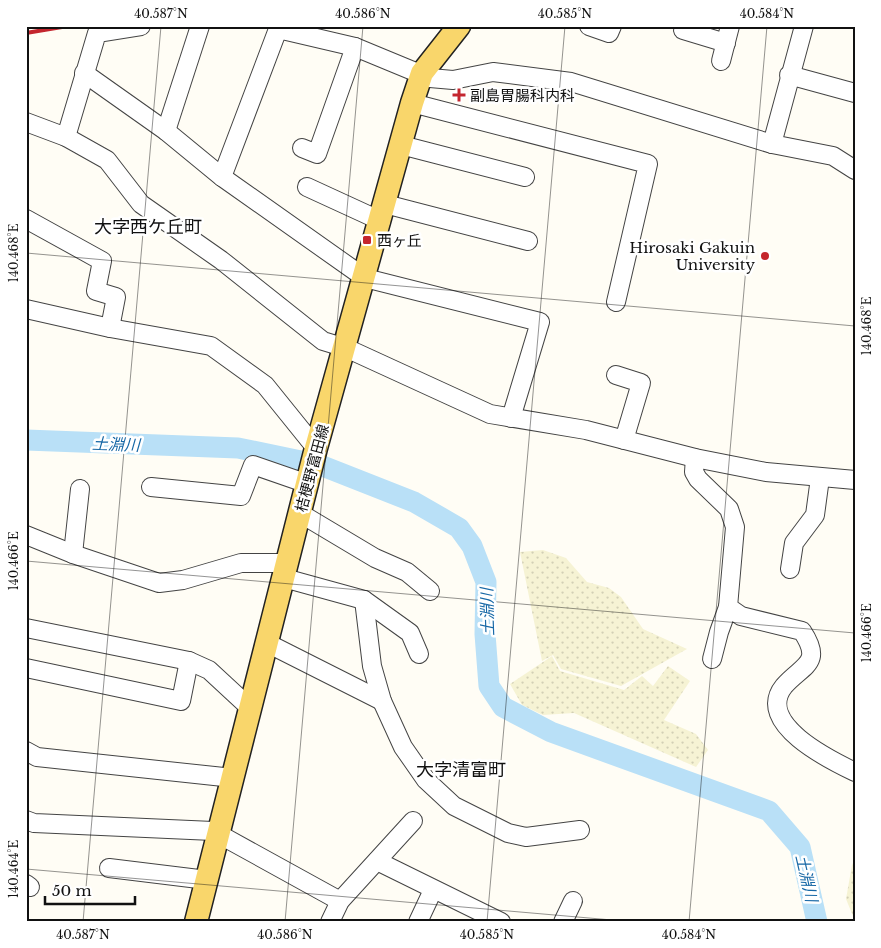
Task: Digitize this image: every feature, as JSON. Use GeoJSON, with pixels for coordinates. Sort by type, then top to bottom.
{"type":"FeatureCollection","features":[{"type":"Feature","properties":{"kind":"main road","name":"桔梗野富田線"},"geometry":{"type":"LineString","coordinates":[[196,922],[316,450],[366,278],[412,104],[422,73],[459,26]]}},
{"type":"Feature","properties":{"kind":"street"},"geometry":{"type":"LineString","coordinates":[[66,137],[97,33],[141,26]]}},
{"type":"Feature","properties":{"kind":"street"},"geometry":{"type":"LineString","coordinates":[[166,131],[200,26]]}},
{"type":"Feature","properties":{"kind":"street"},"geometry":{"type":"LineString","coordinates":[[589,26],[609,33],[612,26]]}},
{"type":"Feature","properties":{"kind":"street"},"geometry":{"type":"LineString","coordinates":[[772,144],[789,75],[804,26]]}},
{"type":"Feature","properties":{"kind":"street"},"geometry":{"type":"LineString","coordinates":[[222,177],[278,29],[355,47],[422,73],[430,78],[453,80],[493,72],[571,82],[772,144],[833,156],[855,170]]}},
{"type":"Feature","properties":{"kind":"street"},"geometry":{"type":"LineString","coordinates":[[683,30],[728,35],[721,61]]}},
{"type":"Feature","properties":{"kind":"street"},"geometry":{"type":"LineString","coordinates":[[302,148],[317,154],[355,47]]}},
{"type":"Feature","properties":{"kind":"street"},"geometry":{"type":"LineString","coordinates":[[84,73],[166,131],[222,177],[366,278],[540,322],[511,418]]}},
{"type":"Feature","properties":{"kind":"street"},"geometry":{"type":"LineString","coordinates":[[789,75],[855,93]]}},
{"type":"Feature","properties":{"kind":"street"},"geometry":{"type":"LineString","coordinates":[[412,104],[648,164],[616,302]]}},
{"type":"Feature","properties":{"kind":"street"},"geometry":{"type":"LineString","coordinates":[[26,122],[66,137],[107,160],[142,204],[221,260],[323,341],[346,348],[490,414],[586,430],[695,458],[766,472],[855,480]]}},
{"type":"Feature","properties":{"kind":"street"},"geometry":{"type":"LineString","coordinates":[[401,145],[525,177]]}},
{"type":"Feature","properties":{"kind":"street"},"geometry":{"type":"LineString","coordinates":[[307,187],[383,212],[528,241]]}},
{"type":"Feature","properties":{"kind":"street"},"geometry":{"type":"LineString","coordinates":[[26,219],[102,261],[96,291],[116,297],[110,328]]}},
{"type":"Feature","properties":{"kind":"street"},"geometry":{"type":"LineString","coordinates":[[26,309],[110,328],[211,346],[265,385],[316,450]]}},
{"type":"Feature","properties":{"kind":"street"},"geometry":{"type":"LineString","coordinates":[[616,375],[640,383],[624,440]]}},
{"type":"Feature","properties":{"kind":"street"},"geometry":{"type":"LineString","coordinates":[[695,458],[694,472],[698,479],[729,509],[735,527],[728,607],[718,632],[712,659]]}},
{"type":"Feature","properties":{"kind":"street"},"geometry":{"type":"LineString","coordinates":[[151,487],[241,496],[253,465],[309,482]]}},
{"type":"Feature","properties":{"kind":"street"},"geometry":{"type":"LineString","coordinates":[[790,569],[794,543],[815,516],[820,478]]}},
{"type":"Feature","properties":{"kind":"street"},"geometry":{"type":"LineString","coordinates":[[73,554],[80,489]]}},
{"type":"Feature","properties":{"kind":"street"},"geometry":{"type":"LineString","coordinates":[[300,516],[308,518],[375,558],[407,572],[430,591]]}},
{"type":"Feature","properties":{"kind":"street"},"geometry":{"type":"LineString","coordinates":[[26,535],[73,554],[159,583],[183,580],[241,563],[286,570],[364,600],[410,632],[420,654]]}},
{"type":"Feature","properties":{"kind":"street"},"geometry":{"type":"LineString","coordinates":[[364,600],[372,666],[382,701],[403,747],[426,780],[454,806],[508,833],[526,837],[580,830]]}},
{"type":"Feature","properties":{"kind":"street"},"geometry":{"type":"LineString","coordinates":[[728,607],[741,616],[802,632],[810,644],[812,655],[807,667],[784,687],[778,702],[780,715],[796,737],[822,756],[855,772]]}},
{"type":"Feature","properties":{"kind":"street"},"geometry":{"type":"LineString","coordinates":[[26,628],[189,661],[209,670],[250,708]]}},
{"type":"Feature","properties":{"kind":"street"},"geometry":{"type":"LineString","coordinates":[[267,643],[382,701]]}},
{"type":"Feature","properties":{"kind":"street"},"geometry":{"type":"LineString","coordinates":[[26,668],[181,702],[189,661]]}},
{"type":"Feature","properties":{"kind":"street"},"geometry":{"type":"LineString","coordinates":[[26,751],[37,757],[233,778]]}},
{"type":"Feature","properties":{"kind":"street"},"geometry":{"type":"LineString","coordinates":[[26,820],[34,823],[213,830],[340,902]]}},
{"type":"Feature","properties":{"kind":"street"},"geometry":{"type":"LineString","coordinates":[[330,922],[340,902],[413,820]]}},
{"type":"Feature","properties":{"kind":"street"},"geometry":{"type":"LineString","coordinates":[[377,861],[499,921]]}},
{"type":"Feature","properties":{"kind":"street"},"geometry":{"type":"LineString","coordinates":[[109,868],[207,880]]}},
{"type":"Feature","properties":{"kind":"street"},"geometry":{"type":"LineString","coordinates":[[418,922],[433,890]]}},
{"type":"Feature","properties":{"kind":"street"},"geometry":{"type":"LineString","coordinates":[[563,922],[573,901]]}},
{"type":"Feature","properties":{"kind":"shaded area"},"geometry":{"type":"Polygon","coordinates":[[[543,550],[566,558],[587,582],[609,588],[621,597],[643,629],[687,649],[621,686],[561,669],[553,655],[542,661],[520,552],[543,550]]]}},
{"type":"Feature","properties":{"kind":"shaded area"},"geometry":{"type":"Polygon","coordinates":[[[552,656],[560,671],[624,690],[642,676],[653,686],[668,666],[690,681],[664,720],[696,734],[708,750],[696,767],[574,713],[543,715],[522,705],[510,684],[552,656]]]}},
{"type":"Feature","properties":{"kind":"shaded area"},"geometry":{"type":"Polygon","coordinates":[[[855,860],[855,921],[846,899],[852,865],[855,860]]]}},
{"type":"Feature","properties":{"kind":"waterway","name":"土淵川"},"geometry":{"type":"LineString","coordinates":[[26,440],[238,448],[320,465],[414,502],[459,528],[472,546],[486,582],[485,634],[489,686],[503,707],[551,732],[769,811],[800,847],[817,922]]}},
{"type":"Feature","properties":{"kind":"railway"},"geometry":{"type":"LineString","coordinates":[[26,33],[68,26]]}},
{"type":"Feature","properties":{"kind":"place","name":"副島胃腸科内科"},"geometry":{"type":"Point","coordinates":[459,95]}},
{"type":"Feature","properties":{"kind":"place","name":"西ヶ丘"},"geometry":{"type":"Point","coordinates":[367,240]}},
{"type":"Feature","properties":{"kind":"place","name":"Hirosaki Gakuin University"},"geometry":{"type":"Point","coordinates":[765,256]}},
{"type":"Feature","properties":{"kind":"district","name":"大字西ケ丘町"},"geometry":{"type":"Point","coordinates":[148,227]}},
{"type":"Feature","properties":{"kind":"district","name":"大字清富町"},"geometry":{"type":"Point","coordinates":[461,770]}}]}
